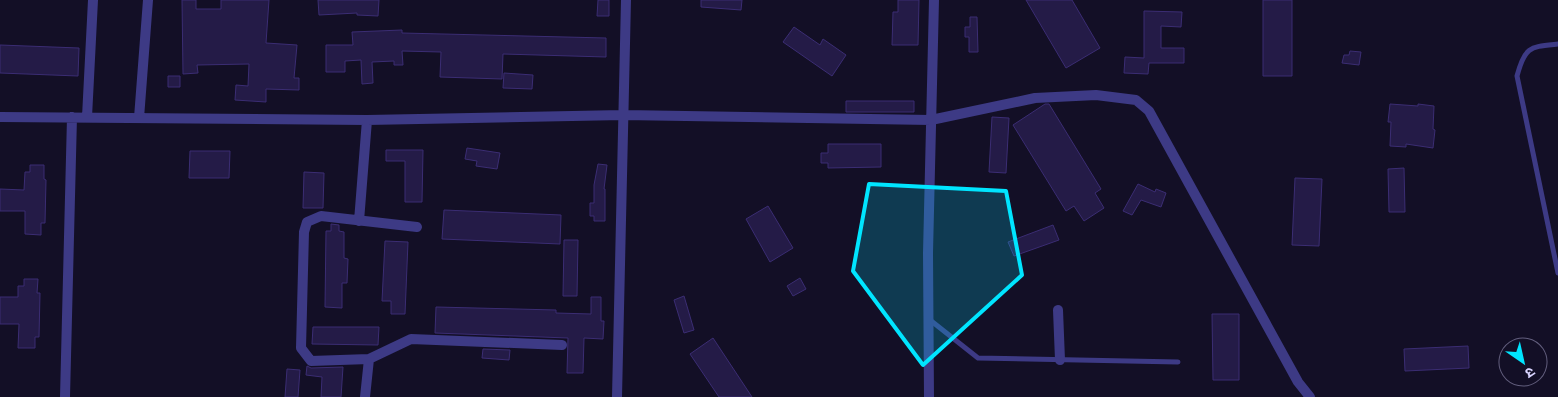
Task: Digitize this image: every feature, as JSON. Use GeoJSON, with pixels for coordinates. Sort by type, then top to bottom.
{"type":"FeatureCollection","features":[{"type":"Feature","properties":{"kind":"street"},"geometry":{"type":"LineString","coordinates":[[87,117],[94,0]]}},
{"type":"Feature","properties":{"kind":"street"},"geometry":{"type":"LineString","coordinates":[[139,118],[148,0]]}},
{"type":"Feature","properties":{"kind":"street"},"geometry":{"type":"LineString","coordinates":[[617,397],[626,0]]}},
{"type":"Feature","properties":{"kind":"street"},"geometry":{"type":"LineString","coordinates":[[929,397],[928,253],[934,0]]}},
{"type":"Feature","properties":{"kind":"street"},"geometry":{"type":"LineString","coordinates":[[0,117],[367,120],[623,115],[931,120],[1035,98],[1096,95],[1136,100],[1150,111],[1298,382],[1310,397]]}},
{"type":"Feature","properties":{"kind":"street"},"geometry":{"type":"LineString","coordinates":[[65,397],[72,117]]}},
{"type":"Feature","properties":{"kind":"street"},"geometry":{"type":"LineString","coordinates":[[359,221],[367,120]]}},
{"type":"Feature","properties":{"kind":"street"},"geometry":{"type":"LineString","coordinates":[[417,227],[321,216],[307,222],[304,232],[301,348],[310,361],[369,359],[411,339],[562,345]]}},
{"type":"Feature","properties":{"kind":"street"},"geometry":{"type":"LineString","coordinates":[[1058,310],[1060,360]]}},
{"type":"Feature","properties":{"kind":"street"},"geometry":{"type":"LineString","coordinates":[[365,397],[369,359]]}},
{"type":"Feature","properties":{"kind":"lane"},"geometry":{"type":"LineString","coordinates":[[1558,44],[1533,47],[1526,54],[1517,76],[1558,273]]}},
{"type":"Feature","properties":{"kind":"lane"},"geometry":{"type":"LineString","coordinates":[[929,320],[978,358],[1178,362]]}},
{"type":"Feature","properties":{"kind":"highlighted area"},"geometry":{"type":"Polygon","coordinates":[[[869,184],[1006,191],[1022,275],[923,365],[853,271],[869,184]]]}},
{"type":"Feature","properties":{"kind":"building"},"geometry":{"type":"Polygon","coordinates":[[[182,0],[196,0],[196,9],[221,9],[221,0],[269,0],[266,43],[297,45],[294,78],[299,78],[299,90],[266,89],[266,102],[235,100],[236,85],[248,86],[249,64],[197,65],[198,73],[183,74],[182,0]]]}},
{"type":"Feature","properties":{"kind":"building"},"geometry":{"type":"Polygon","coordinates":[[[318,0],[379,0],[378,16],[357,15],[357,13],[319,15],[318,0]]]}},
{"type":"Feature","properties":{"kind":"building"},"geometry":{"type":"Polygon","coordinates":[[[598,0],[609,0],[609,16],[597,16],[598,0]]]}},
{"type":"Feature","properties":{"kind":"building"},"geometry":{"type":"Polygon","coordinates":[[[701,0],[742,0],[741,10],[701,7],[701,0]]]}},
{"type":"Feature","properties":{"kind":"building"},"geometry":{"type":"Polygon","coordinates":[[[898,0],[919,0],[918,45],[892,45],[893,12],[898,12],[898,0]]]}},
{"type":"Feature","properties":{"kind":"building"},"geometry":{"type":"Polygon","coordinates":[[[1026,0],[1072,0],[1100,48],[1066,68],[1026,0]]]}},
{"type":"Feature","properties":{"kind":"building"},"geometry":{"type":"Polygon","coordinates":[[[1263,0],[1292,0],[1292,76],[1263,76],[1263,0]]]}},
{"type":"Feature","properties":{"kind":"building"},"geometry":{"type":"Polygon","coordinates":[[[1144,11],[1182,12],[1181,27],[1161,26],[1161,48],[1184,48],[1184,63],[1149,63],[1148,74],[1124,73],[1125,57],[1144,58],[1144,11]]]}},
{"type":"Feature","properties":{"kind":"building"},"geometry":{"type":"Polygon","coordinates":[[[970,17],[977,17],[978,52],[969,52],[969,37],[965,37],[965,27],[970,27],[970,17]]]}},
{"type":"Feature","properties":{"kind":"building"},"geometry":{"type":"Polygon","coordinates":[[[794,27],[820,45],[823,39],[846,55],[832,76],[783,42],[794,27]]]}},
{"type":"Feature","properties":{"kind":"building"},"geometry":{"type":"Polygon","coordinates":[[[402,30],[402,33],[606,38],[606,57],[503,54],[502,79],[440,77],[441,52],[402,51],[403,65],[394,65],[394,61],[372,62],[373,83],[362,84],[361,60],[345,61],[345,72],[326,72],[326,45],[353,45],[352,32],[402,30]]]}},
{"type":"Feature","properties":{"kind":"building"},"geometry":{"type":"Polygon","coordinates":[[[0,45],[79,48],[78,76],[0,73],[0,45]]]}},
{"type":"Feature","properties":{"kind":"building"},"geometry":{"type":"Polygon","coordinates":[[[1350,51],[1361,52],[1359,65],[1342,63],[1344,55],[1349,55],[1350,51]]]}},
{"type":"Feature","properties":{"kind":"building"},"geometry":{"type":"Polygon","coordinates":[[[504,73],[533,75],[532,89],[503,88],[504,73]]]}},
{"type":"Feature","properties":{"kind":"building"},"geometry":{"type":"Polygon","coordinates":[[[168,76],[180,76],[180,87],[168,87],[168,76]]]}},
{"type":"Feature","properties":{"kind":"building"},"geometry":{"type":"Polygon","coordinates":[[[846,101],[914,101],[914,112],[846,112],[846,101]]]}},
{"type":"Feature","properties":{"kind":"building"},"geometry":{"type":"Polygon","coordinates":[[[1045,104],[1049,104],[1101,189],[1095,193],[1104,208],[1084,221],[1074,206],[1066,211],[1013,125],[1045,104]]]}},
{"type":"Feature","properties":{"kind":"building"},"geometry":{"type":"Polygon","coordinates":[[[1390,104],[1434,106],[1433,129],[1435,130],[1433,148],[1406,144],[1406,147],[1390,146],[1391,122],[1388,122],[1390,104]]]}},
{"type":"Feature","properties":{"kind":"building"},"geometry":{"type":"Polygon","coordinates":[[[992,117],[1009,118],[1006,173],[989,172],[992,117]]]}},
{"type":"Feature","properties":{"kind":"building"},"geometry":{"type":"Polygon","coordinates":[[[828,144],[881,144],[881,167],[828,168],[828,163],[821,163],[821,153],[828,153],[828,144]]]}},
{"type":"Feature","properties":{"kind":"building"},"geometry":{"type":"Polygon","coordinates":[[[467,148],[500,153],[497,169],[476,166],[477,161],[465,159],[467,148]]]}},
{"type":"Feature","properties":{"kind":"building"},"geometry":{"type":"Polygon","coordinates":[[[386,150],[423,150],[422,202],[405,202],[405,161],[386,161],[386,150]]]}},
{"type":"Feature","properties":{"kind":"building"},"geometry":{"type":"Polygon","coordinates":[[[190,151],[230,151],[229,178],[189,178],[190,151]]]}},
{"type":"Feature","properties":{"kind":"building"},"geometry":{"type":"Polygon","coordinates":[[[598,164],[607,165],[604,189],[605,221],[594,221],[594,216],[590,216],[590,203],[594,203],[594,185],[598,164]]]}},
{"type":"Feature","properties":{"kind":"building"},"geometry":{"type":"Polygon","coordinates":[[[30,165],[44,165],[44,179],[46,180],[45,223],[41,223],[41,235],[25,234],[25,211],[0,211],[0,189],[24,190],[25,172],[30,172],[30,165]]]}},
{"type":"Feature","properties":{"kind":"building"},"geometry":{"type":"Polygon","coordinates":[[[1404,168],[1405,212],[1389,212],[1388,169],[1404,168]]]}},
{"type":"Feature","properties":{"kind":"building"},"geometry":{"type":"Polygon","coordinates":[[[304,172],[324,173],[323,208],[303,208],[304,172]]]}},
{"type":"Feature","properties":{"kind":"building"},"geometry":{"type":"Polygon","coordinates":[[[1295,178],[1322,179],[1319,246],[1292,245],[1295,178]]]}},
{"type":"Feature","properties":{"kind":"building"},"geometry":{"type":"Polygon","coordinates":[[[1138,184],[1155,192],[1156,189],[1166,193],[1161,207],[1141,200],[1132,215],[1123,211],[1138,184]]]}},
{"type":"Feature","properties":{"kind":"building"},"geometry":{"type":"Polygon","coordinates":[[[768,206],[793,248],[770,262],[746,219],[768,206]]]}},
{"type":"Feature","properties":{"kind":"building"},"geometry":{"type":"Polygon","coordinates":[[[444,210],[561,215],[560,244],[442,239],[444,210]]]}},
{"type":"Feature","properties":{"kind":"building"},"geometry":{"type":"Polygon","coordinates":[[[331,224],[339,225],[339,231],[344,232],[344,258],[348,259],[347,283],[342,283],[342,308],[325,307],[326,231],[331,231],[331,224]]]}},
{"type":"Feature","properties":{"kind":"building"},"geometry":{"type":"Polygon","coordinates":[[[1053,225],[1059,240],[1014,256],[1008,242],[1053,225]]]}},
{"type":"Feature","properties":{"kind":"building"},"geometry":{"type":"Polygon","coordinates":[[[564,240],[578,240],[577,296],[563,296],[564,240]]]}},
{"type":"Feature","properties":{"kind":"building"},"geometry":{"type":"Polygon","coordinates":[[[385,241],[408,242],[405,314],[391,314],[391,301],[382,301],[385,241]]]}},
{"type":"Feature","properties":{"kind":"building"},"geometry":{"type":"Polygon","coordinates":[[[800,278],[806,289],[793,296],[787,286],[800,278]]]}},
{"type":"Feature","properties":{"kind":"building"},"geometry":{"type":"Polygon","coordinates":[[[24,279],[38,279],[37,293],[40,293],[39,337],[35,337],[35,348],[18,348],[19,324],[0,324],[0,297],[18,297],[18,286],[24,286],[24,279]]]}},
{"type":"Feature","properties":{"kind":"building"},"geometry":{"type":"Polygon","coordinates":[[[684,296],[694,330],[684,333],[674,300],[684,296]]]}},
{"type":"Feature","properties":{"kind":"building"},"geometry":{"type":"Polygon","coordinates":[[[591,297],[601,297],[601,321],[604,321],[603,339],[584,338],[583,373],[567,373],[568,338],[435,333],[436,307],[556,310],[556,313],[591,314],[591,297]]]}},
{"type":"Feature","properties":{"kind":"building"},"geometry":{"type":"Polygon","coordinates":[[[1212,314],[1239,314],[1239,380],[1213,380],[1212,314]]]}},
{"type":"Feature","properties":{"kind":"building"},"geometry":{"type":"Polygon","coordinates":[[[313,327],[379,327],[378,345],[312,344],[313,327]]]}},
{"type":"Feature","properties":{"kind":"building"},"geometry":{"type":"Polygon","coordinates":[[[713,338],[752,397],[719,397],[690,354],[713,338]]]}},
{"type":"Feature","properties":{"kind":"building"},"geometry":{"type":"Polygon","coordinates":[[[1468,346],[1469,368],[1405,371],[1404,349],[1468,346]]]}},
{"type":"Feature","properties":{"kind":"building"},"geometry":{"type":"Polygon","coordinates":[[[483,349],[510,350],[509,360],[482,358],[483,349]]]}},
{"type":"Feature","properties":{"kind":"building"},"geometry":{"type":"Polygon","coordinates":[[[307,366],[311,368],[343,367],[341,397],[321,397],[322,377],[306,375],[307,366]]]}},
{"type":"Feature","properties":{"kind":"building"},"geometry":{"type":"Polygon","coordinates":[[[287,369],[300,370],[298,397],[285,397],[287,369]]]}}]}
